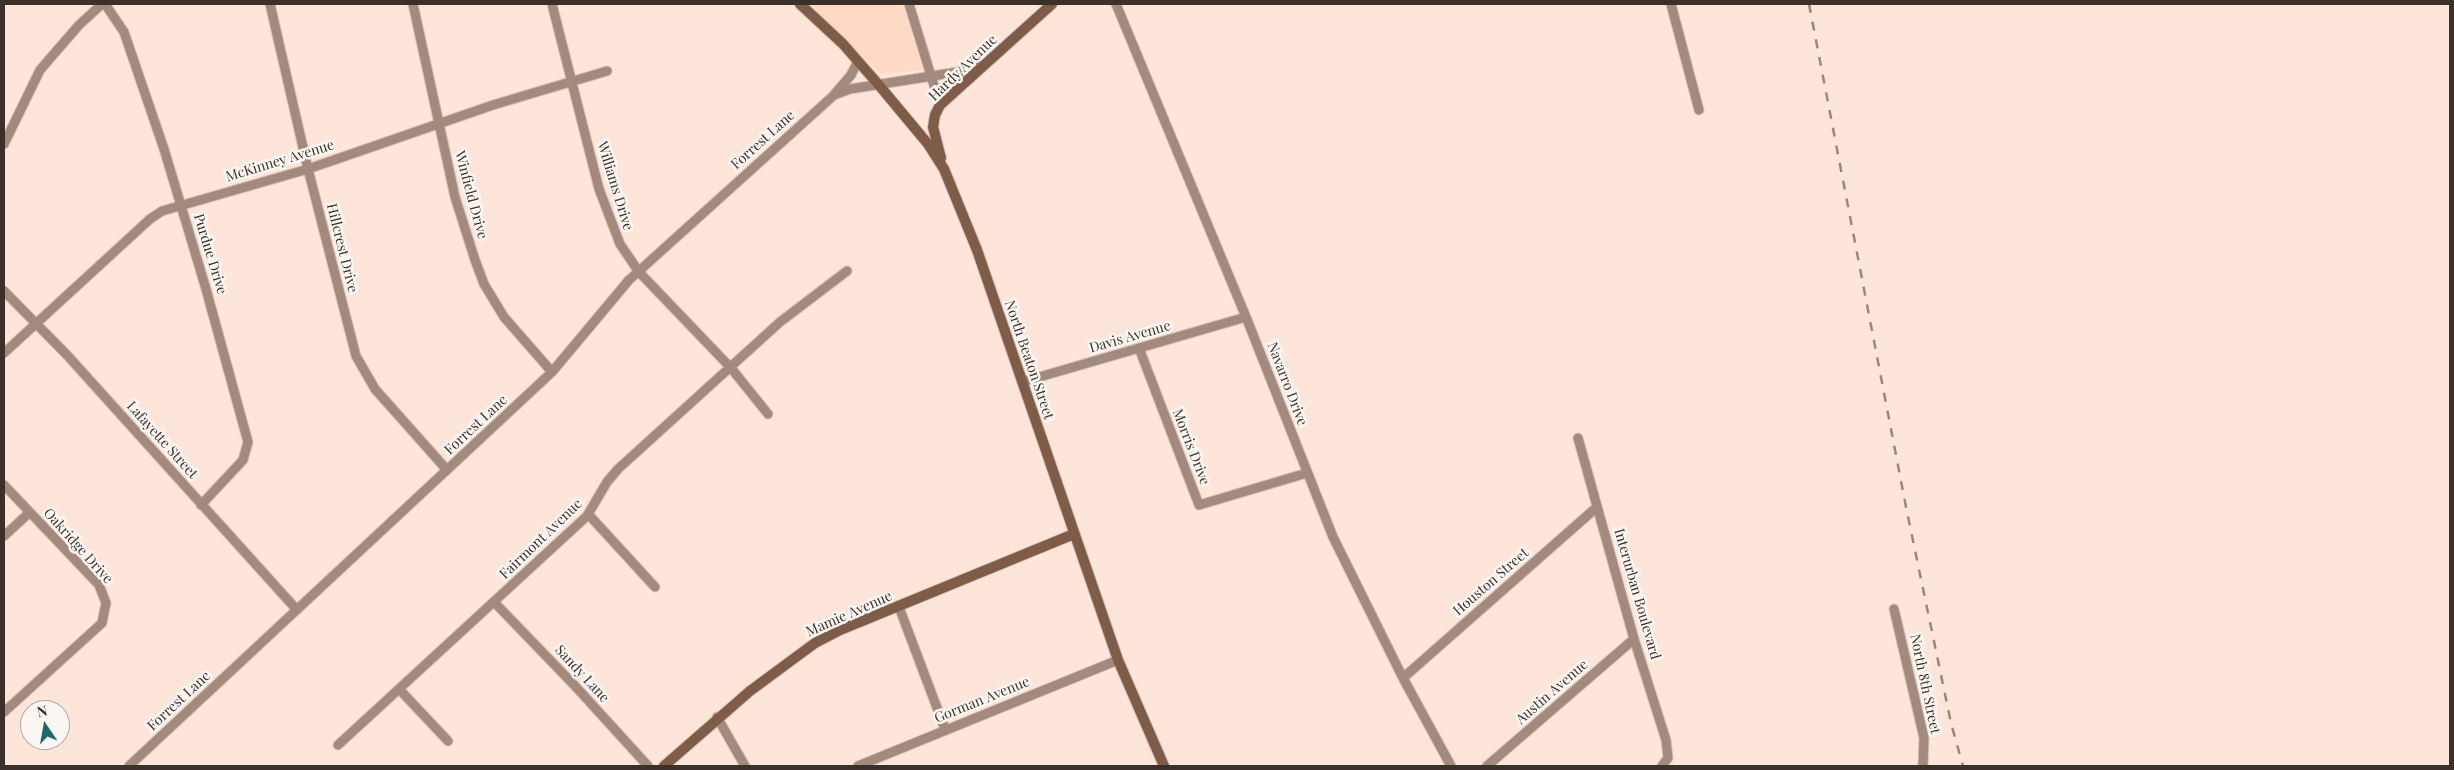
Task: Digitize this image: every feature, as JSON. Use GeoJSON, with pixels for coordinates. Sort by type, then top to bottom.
{"type":"FeatureCollection","features":[{"type":"Feature","properties":{"kind":"main road","name":"North Beaton Street"},"geometry":{"type":"LineString","coordinates":[[800,4],[858,61],[928,144],[944,169],[977,250],[1118,660],[1164,766]]}},
{"type":"Feature","properties":{"kind":"main road","name":"Hardy Avenue"},"geometry":{"type":"LineString","coordinates":[[944,169],[933,127],[935,115],[940,106],[1052,4]]}},
{"type":"Feature","properties":{"kind":"main road","name":"Mamie Avenue"},"geometry":{"type":"LineString","coordinates":[[664,766],[717,718],[796,655],[816,643],[840,630],[1074,534]]}},
{"type":"Feature","properties":{"kind":"street"},"geometry":{"type":"LineString","coordinates":[[4,144],[40,70],[78,25],[102,4]]}},
{"type":"Feature","properties":{"kind":"street","name":"Purdue Drive"},"geometry":{"type":"LineString","coordinates":[[105,4],[124,32],[180,204],[248,442],[243,460],[201,505]]}},
{"type":"Feature","properties":{"kind":"street","name":"Hillcrest Drive"},"geometry":{"type":"LineString","coordinates":[[270,4],[308,169],[356,356],[374,388],[447,470]]}},
{"type":"Feature","properties":{"kind":"street","name":"Winfield Drive"},"geometry":{"type":"LineString","coordinates":[[413,4],[455,197],[484,284],[504,317],[552,372]]}},
{"type":"Feature","properties":{"kind":"street","name":"Williams Drive"},"geometry":{"type":"LineString","coordinates":[[552,4],[608,216],[620,244],[639,272],[731,368],[768,414]]}},
{"type":"Feature","properties":{"kind":"street"},"geometry":{"type":"LineString","coordinates":[[909,4],[940,106]]}},
{"type":"Feature","properties":{"kind":"street","name":"Navarro Drive"},"geometry":{"type":"LineString","coordinates":[[1116,4],[1246,317],[1333,537],[1403,678],[1451,766]]}},
{"type":"Feature","properties":{"kind":"street"},"geometry":{"type":"LineString","coordinates":[[1671,4],[1698,110]]}},
{"type":"Feature","properties":{"kind":"street","name":"Forrest Lane"},"geometry":{"type":"LineString","coordinates":[[129,766],[552,372],[639,272],[833,96],[851,75],[858,61]]}},
{"type":"Feature","properties":{"kind":"street","name":"Forrest Lane"},"geometry":{"type":"LineString","coordinates":[[833,96],[850,89],[964,71],[986,64]]}},
{"type":"Feature","properties":{"kind":"street","name":"McKinney Avenue"},"geometry":{"type":"LineString","coordinates":[[4,353],[150,219],[162,211],[180,204],[308,169],[439,124],[607,71]]}},
{"type":"Feature","properties":{"kind":"street","name":"Fairmont Avenue"},"geometry":{"type":"LineString","coordinates":[[338,745],[589,515],[607,482],[618,469],[780,322],[847,271]]}},
{"type":"Feature","properties":{"kind":"street","name":"Lafayette Street"},"geometry":{"type":"LineString","coordinates":[[4,291],[67,356],[297,610]]}},
{"type":"Feature","properties":{"kind":"street","name":"Davis Avenue"},"geometry":{"type":"LineString","coordinates":[[1022,382],[1246,317]]}},
{"type":"Feature","properties":{"kind":"street","name":"Morris Drive"},"geometry":{"type":"LineString","coordinates":[[1139,348],[1199,505],[1307,473]]}},
{"type":"Feature","properties":{"kind":"street","name":"Interurban Boulevard"},"geometry":{"type":"LineString","coordinates":[[1578,438],[1634,639],[1666,740],[1668,758],[1662,766]]}},
{"type":"Feature","properties":{"kind":"street","name":"Oakridge Drive"},"geometry":{"type":"LineString","coordinates":[[4,485],[99,585],[106,603],[102,623],[4,712]]}},
{"type":"Feature","properties":{"kind":"street","name":"Houston Street"},"geometry":{"type":"LineString","coordinates":[[1403,678],[1597,507]]}},
{"type":"Feature","properties":{"kind":"street"},"geometry":{"type":"LineString","coordinates":[[4,536],[29,513]]}},
{"type":"Feature","properties":{"kind":"street"},"geometry":{"type":"LineString","coordinates":[[589,515],[655,587]]}},
{"type":"Feature","properties":{"kind":"street","name":"Sandy Lane"},"geometry":{"type":"LineString","coordinates":[[494,602],[576,687],[648,766]]}},
{"type":"Feature","properties":{"kind":"street"},"geometry":{"type":"LineString","coordinates":[[899,607],[945,729]]}},
{"type":"Feature","properties":{"kind":"street","name":"North 8th Street"},"geometry":{"type":"LineString","coordinates":[[1894,609],[1924,738],[1923,766]]}},
{"type":"Feature","properties":{"kind":"street","name":"Austin Avenue"},"geometry":{"type":"LineString","coordinates":[[1487,766],[1634,639]]}},
{"type":"Feature","properties":{"kind":"street","name":"Gorman Avenue"},"geometry":{"type":"LineString","coordinates":[[858,766],[1118,660]]}},
{"type":"Feature","properties":{"kind":"street"},"geometry":{"type":"LineString","coordinates":[[399,689],[448,742]]}},
{"type":"Feature","properties":{"kind":"street"},"geometry":{"type":"LineString","coordinates":[[717,718],[745,766]]}},
{"type":"Feature","properties":{"kind":"shaded area"},"geometry":{"type":"Polygon","coordinates":[[[808,4],[904,4],[922,70],[881,74],[808,4]]]}},
{"type":"Feature","properties":{"kind":"railway"},"geometry":{"type":"LineString","coordinates":[[1809,4],[1906,507],[1951,723],[1963,766]]}}]}
